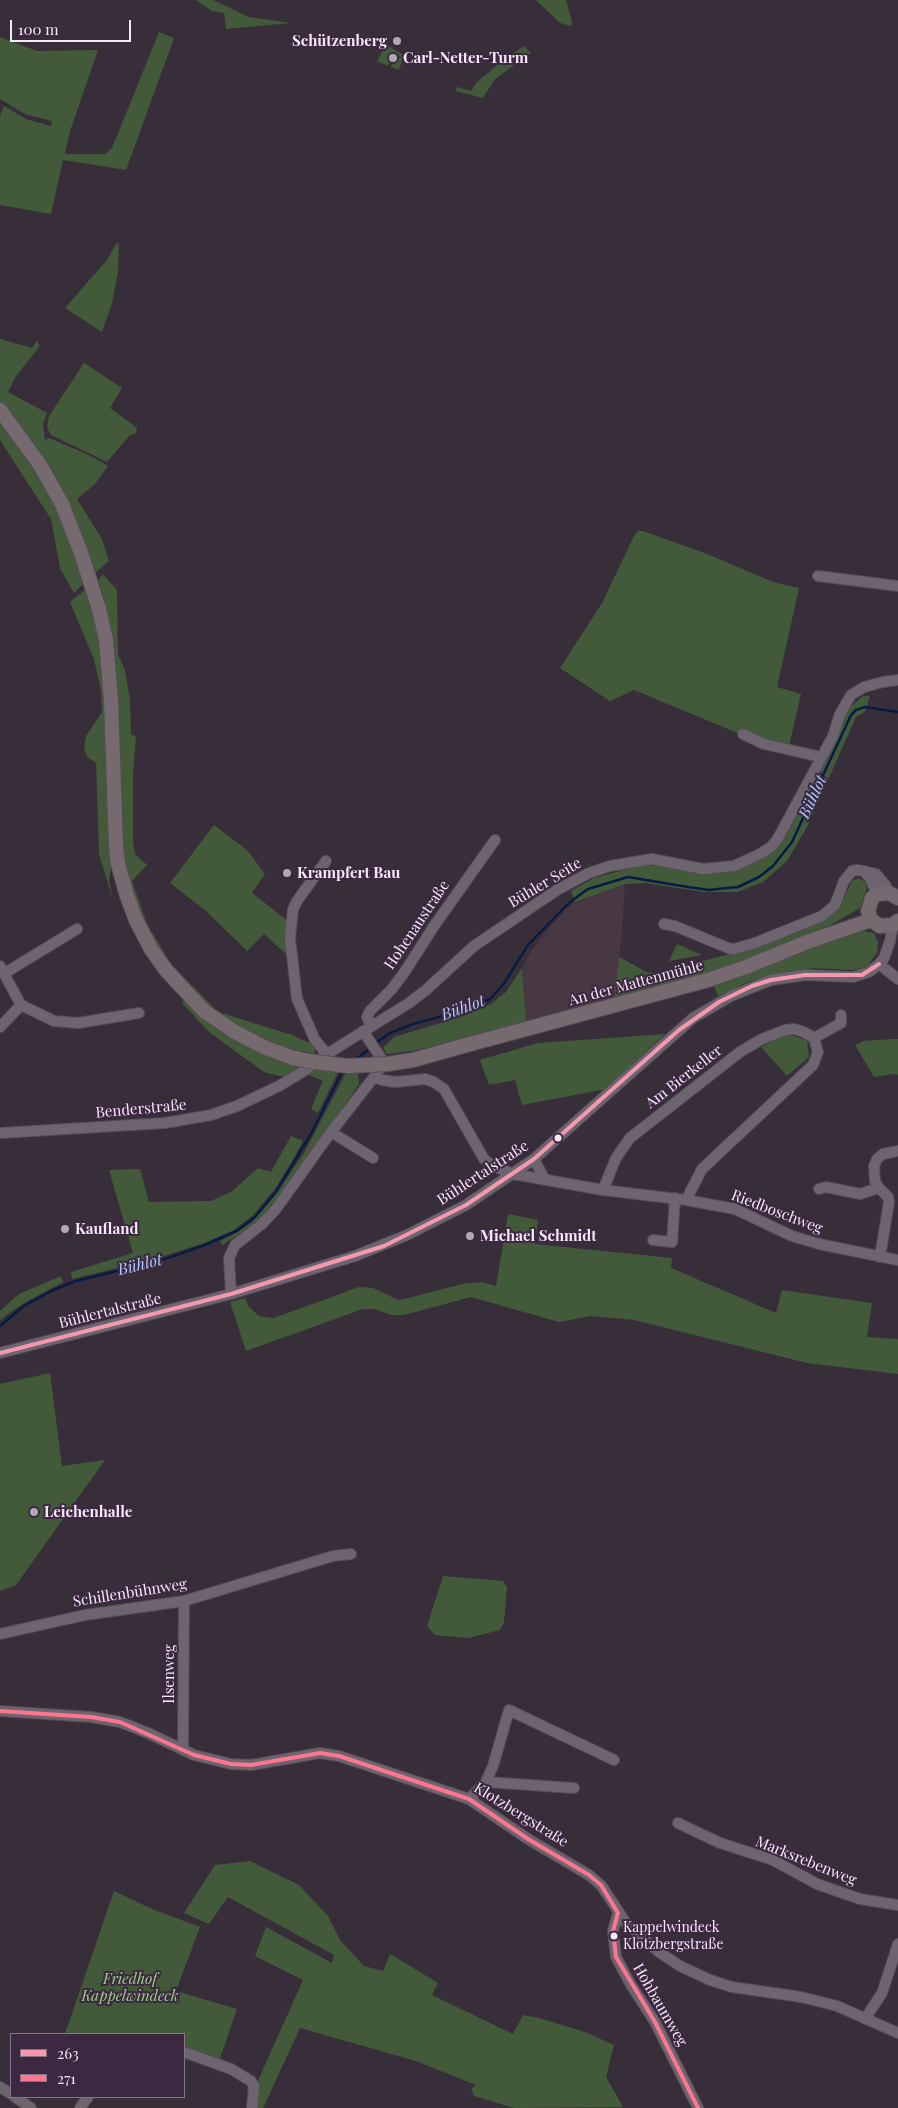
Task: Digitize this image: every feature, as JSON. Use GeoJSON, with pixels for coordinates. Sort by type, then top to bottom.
{"type":"FeatureCollection","features":[{"type":"Feature","properties":{"kind":"main road","name":"An der Mattenmühle"},"geometry":{"type":"LineString","coordinates":[[0,410],[40,465],[62,504],[82,553],[99,608],[107,656],[118,864],[136,920],[151,949],[166,970],[204,1011],[235,1032],[266,1048],[293,1058],[315,1062],[348,1066],[388,1064],[413,1060],[708,980],[807,942],[826,930],[882,921]]}},
{"type":"Feature","properties":{"kind":"main road"},"geometry":{"type":"LineString","coordinates":[[882,921],[868,904],[888,895]]}},
{"type":"Feature","properties":{"kind":"street"},"geometry":{"type":"LineString","coordinates":[[818,576],[898,586]]}},
{"type":"Feature","properties":{"kind":"street","name":"Bühler Seite"},"geometry":{"type":"LineString","coordinates":[[279,1086],[426,990],[474,946],[557,890],[589,873],[610,866],[652,859],[703,869],[734,866],[771,847],[777,840],[833,736],[844,705],[851,695],[864,687],[898,680]]}},
{"type":"Feature","properties":{"kind":"street"},"geometry":{"type":"LineString","coordinates":[[743,734],[764,744],[821,757]]}},
{"type":"Feature","properties":{"kind":"street","name":"Hohenaustraße"},"geometry":{"type":"LineString","coordinates":[[367,1028],[367,1017],[370,1011],[391,990],[404,973],[434,926],[495,840]]}},
{"type":"Feature","properties":{"kind":"street"},"geometry":{"type":"LineString","coordinates":[[326,861],[294,906],[290,938],[297,999],[315,1040],[327,1054]]}},
{"type":"Feature","properties":{"kind":"street","name":"An der Mattenmühle"},"geometry":{"type":"LineString","coordinates":[[664,924],[674,926],[728,948],[741,947],[822,916],[835,905],[847,874],[852,871],[871,872],[880,878],[888,895]]}},
{"type":"Feature","properties":{"kind":"street"},"geometry":{"type":"LineString","coordinates":[[882,921],[886,950],[880,964],[898,979]]}},
{"type":"Feature","properties":{"kind":"street"},"geometry":{"type":"LineString","coordinates":[[77,928],[2,969],[21,1005],[54,1021],[68,1023],[106,1020],[139,1013]]}},
{"type":"Feature","properties":{"kind":"street","name":"Bühlertalstraße"},"geometry":{"type":"LineString","coordinates":[[0,1353],[231,1294],[384,1246],[456,1211],[534,1159],[679,1030],[719,1002],[752,986],[771,980],[805,975],[862,976],[880,964]]}},
{"type":"Feature","properties":{"kind":"street"},"geometry":{"type":"LineString","coordinates":[[0,1027],[21,1005]]}},
{"type":"Feature","properties":{"kind":"street"},"geometry":{"type":"LineString","coordinates":[[686,1200],[702,1169],[814,1065],[818,1052],[814,1038],[841,1023],[841,1015]]}},
{"type":"Feature","properties":{"kind":"street"},"geometry":{"type":"LineString","coordinates":[[231,1294],[229,1258],[235,1245],[262,1224],[276,1209],[330,1132],[377,1073],[383,1061],[373,1046],[367,1028]]}},
{"type":"Feature","properties":{"kind":"street","name":"Am Bierkeller"},"geometry":{"type":"LineString","coordinates":[[603,1190],[616,1158],[630,1138],[740,1052],[762,1039],[785,1030],[794,1029],[814,1038]]}},
{"type":"Feature","properties":{"kind":"street","name":"Riedboschweg"},"geometry":{"type":"LineString","coordinates":[[377,1073],[382,1080],[395,1082],[425,1079],[444,1089],[484,1159],[491,1165],[513,1174],[603,1190],[675,1198],[735,1209],[801,1239],[898,1260]]}},
{"type":"Feature","properties":{"kind":"street","name":"Benderstraße"},"geometry":{"type":"LineString","coordinates":[[0,1133],[128,1126],[189,1120],[237,1106],[279,1086]]}},
{"type":"Feature","properties":{"kind":"street"},"geometry":{"type":"LineString","coordinates":[[330,1132],[373,1158]]}},
{"type":"Feature","properties":{"kind":"street"},"geometry":{"type":"LineString","coordinates":[[880,1257],[893,1212],[888,1197],[879,1188],[874,1174],[877,1159],[890,1152],[898,1151]]}},
{"type":"Feature","properties":{"kind":"street"},"geometry":{"type":"LineString","coordinates":[[534,1159],[538,1170],[545,1180]]}},
{"type":"Feature","properties":{"kind":"street"},"geometry":{"type":"LineString","coordinates":[[819,1189],[826,1187],[860,1194],[879,1188]]}},
{"type":"Feature","properties":{"kind":"street"},"geometry":{"type":"LineString","coordinates":[[653,1240],[672,1242],[675,1198]]}},
{"type":"Feature","properties":{"kind":"street","name":"Schillenbühnweg"},"geometry":{"type":"LineString","coordinates":[[0,1634],[86,1615],[184,1601],[333,1556],[351,1554]]}},
{"type":"Feature","properties":{"kind":"street","name":"Ilsenweg"},"geometry":{"type":"LineString","coordinates":[[183,1748],[184,1601]]}},
{"type":"Feature","properties":{"kind":"street"},"geometry":{"type":"LineString","coordinates":[[470,1799],[486,1782],[493,1766],[509,1710],[614,1760]]}},
{"type":"Feature","properties":{"kind":"street","name":"Klotzbergstraße"},"geometry":{"type":"LineString","coordinates":[[0,1711],[120,1722],[211,1761],[230,1764],[251,1765],[320,1753],[339,1756],[470,1799],[528,1839],[589,1874],[601,1885],[618,1913],[639,1936],[659,1952],[695,1974],[732,1987],[775,1992],[828,2004],[898,2033]]}},
{"type":"Feature","properties":{"kind":"street"},"geometry":{"type":"LineString","coordinates":[[486,1782],[574,1788]]}},
{"type":"Feature","properties":{"kind":"street","name":"Marksrebenweg"},"geometry":{"type":"LineString","coordinates":[[678,1823],[720,1842],[773,1860],[817,1884],[860,1899],[898,1905]]}},
{"type":"Feature","properties":{"kind":"street","name":"Hohbaumweg"},"geometry":{"type":"LineString","coordinates":[[618,1913],[613,1931],[616,1957],[630,1985],[646,2005],[698,2108]]}},
{"type":"Feature","properties":{"kind":"street"},"geometry":{"type":"LineString","coordinates":[[865,2019],[882,1993],[898,1944]]}},
{"type":"Feature","properties":{"kind":"street"},"geometry":{"type":"LineString","coordinates":[[185,2052],[231,2069],[251,2081],[254,2086],[252,2108]]}},
{"type":"Feature","properties":{"kind":"street"},"geometry":{"type":"LineString","coordinates":[[16,2098],[31,2108]]}},
{"type":"Feature","properties":{"kind":"shaded area"},"geometry":{"type":"Polygon","coordinates":[[[625,884],[622,933],[614,999],[526,1024],[522,968],[531,951],[547,930],[575,902],[625,884]]]}},
{"type":"Feature","properties":{"kind":"green space"},"geometry":{"type":"Polygon","coordinates":[[[196,0],[213,0],[249,17],[291,23],[226,29],[224,13],[212,11],[196,0]]]}},
{"type":"Feature","properties":{"kind":"green space"},"geometry":{"type":"Polygon","coordinates":[[[536,0],[566,0],[572,21],[571,26],[560,23],[536,0]]]}},
{"type":"Feature","properties":{"kind":"green space"},"geometry":{"type":"Polygon","coordinates":[[[159,32],[174,38],[126,170],[63,160],[51,214],[0,205],[0,116],[4,106],[26,119],[51,126],[52,121],[25,114],[0,99],[0,37],[37,51],[98,50],[70,131],[65,154],[105,154],[112,148],[159,32]]]}},
{"type":"Feature","properties":{"kind":"green space"},"geometry":{"type":"Polygon","coordinates":[[[386,45],[404,55],[399,70],[391,67],[393,60],[397,62],[400,56],[394,53],[388,66],[377,61],[386,45]]]}},
{"type":"Feature","properties":{"kind":"green space"},"geometry":{"type":"Polygon","coordinates":[[[524,46],[531,53],[495,79],[483,98],[455,91],[457,87],[471,91],[476,83],[502,61],[524,46]]]}},
{"type":"Feature","properties":{"kind":"green space"},"geometry":{"type":"Polygon","coordinates":[[[119,243],[118,271],[112,303],[102,332],[65,308],[107,260],[116,244],[119,243]]]}},
{"type":"Feature","properties":{"kind":"green space"},"geometry":{"type":"Polygon","coordinates":[[[0,339],[32,348],[37,341],[40,346],[16,376],[8,392],[47,413],[43,424],[45,440],[49,438],[89,455],[108,466],[95,484],[77,499],[102,539],[109,561],[95,573],[88,551],[12,417],[0,402],[0,339]]]}},
{"type":"Feature","properties":{"kind":"green space"},"geometry":{"type":"Polygon","coordinates":[[[84,363],[122,388],[110,408],[137,428],[136,433],[129,436],[107,462],[51,435],[47,428],[49,416],[84,363]]]}},
{"type":"Feature","properties":{"kind":"green space"},"geometry":{"type":"Polygon","coordinates":[[[0,417],[40,474],[68,530],[83,584],[74,593],[60,568],[51,519],[0,440],[0,417]]]}},
{"type":"Feature","properties":{"kind":"green space"},"geometry":{"type":"Polygon","coordinates":[[[638,531],[643,531],[707,554],[773,582],[799,588],[777,687],[801,694],[789,746],[764,744],[634,690],[610,701],[560,668],[602,603],[638,531]]]}},
{"type":"Feature","properties":{"kind":"green space"},"geometry":{"type":"Polygon","coordinates":[[[103,574],[117,590],[118,655],[125,670],[130,700],[131,735],[136,736],[133,774],[133,841],[135,854],[147,865],[132,881],[147,924],[171,964],[218,1012],[292,1035],[314,1045],[315,1054],[289,1050],[258,1038],[217,1015],[164,959],[136,906],[123,858],[103,603],[105,601],[98,580],[103,574]]]}},
{"type":"Feature","properties":{"kind":"green space"},"geometry":{"type":"Polygon","coordinates":[[[85,590],[101,636],[113,856],[109,880],[112,897],[99,854],[96,763],[87,757],[84,748],[86,736],[102,712],[101,691],[94,659],[70,602],[85,590]]]}},
{"type":"Feature","properties":{"kind":"green space"},"geometry":{"type":"Polygon","coordinates":[[[863,696],[870,696],[865,712],[856,717],[807,827],[787,861],[763,882],[737,892],[704,892],[645,883],[625,884],[575,902],[571,891],[594,878],[639,866],[659,865],[706,873],[724,873],[748,865],[772,852],[782,843],[848,709],[863,696]]]}},
{"type":"Feature","properties":{"kind":"green space"},"geometry":{"type":"Polygon","coordinates":[[[214,825],[247,850],[265,874],[252,893],[288,921],[288,956],[264,934],[247,951],[206,911],[170,883],[214,825]]]}},
{"type":"Feature","properties":{"kind":"green space"},"geometry":{"type":"Polygon","coordinates":[[[859,878],[865,882],[867,888],[860,908],[829,926],[725,968],[614,999],[619,957],[647,972],[655,973],[734,953],[830,915],[840,907],[852,881],[859,878]]]}},
{"type":"Feature","properties":{"kind":"green space"},"geometry":{"type":"Polygon","coordinates":[[[858,930],[874,933],[878,943],[877,953],[867,966],[853,970],[814,968],[766,976],[718,996],[713,984],[745,974],[858,930]]]}},
{"type":"Feature","properties":{"kind":"green space"},"geometry":{"type":"Polygon","coordinates":[[[677,944],[702,955],[669,961],[677,944]]]}},
{"type":"Feature","properties":{"kind":"green space"},"geometry":{"type":"Polygon","coordinates":[[[522,968],[526,1024],[412,1051],[387,1054],[383,1048],[394,1037],[464,1016],[491,1004],[506,992],[522,968]]]}},
{"type":"Feature","properties":{"kind":"green space"},"geometry":{"type":"Polygon","coordinates":[[[184,1000],[202,1017],[300,1065],[286,1076],[264,1072],[209,1032],[182,1003],[184,1000]]]}},
{"type":"Feature","properties":{"kind":"green space"},"geometry":{"type":"Polygon","coordinates":[[[665,1034],[606,1089],[522,1105],[515,1080],[489,1085],[480,1060],[538,1043],[665,1034]]]}},
{"type":"Feature","properties":{"kind":"green space"},"geometry":{"type":"Polygon","coordinates":[[[786,1034],[807,1040],[809,1057],[787,1076],[761,1047],[786,1034]]]}},
{"type":"Feature","properties":{"kind":"green space"},"geometry":{"type":"Polygon","coordinates":[[[898,1039],[898,1075],[874,1077],[855,1045],[863,1041],[898,1039]]]}},
{"type":"Feature","properties":{"kind":"green space"},"geometry":{"type":"Polygon","coordinates":[[[315,1067],[339,1070],[318,1113],[311,1109],[323,1081],[309,1075],[315,1067]]]}},
{"type":"Feature","properties":{"kind":"green space"},"geometry":{"type":"Polygon","coordinates":[[[347,1071],[358,1072],[359,1084],[285,1191],[251,1227],[222,1245],[220,1241],[252,1222],[275,1195],[304,1153],[347,1071]]]}},
{"type":"Feature","properties":{"kind":"green space"},"geometry":{"type":"Polygon","coordinates":[[[291,1136],[303,1141],[290,1165],[274,1190],[253,1215],[233,1231],[158,1258],[72,1279],[71,1272],[133,1253],[109,1170],[140,1169],[149,1202],[211,1201],[231,1192],[258,1168],[271,1172],[291,1136]]]}},
{"type":"Feature","properties":{"kind":"green space"},"geometry":{"type":"Polygon","coordinates":[[[508,1214],[538,1220],[535,1244],[672,1258],[671,1268],[776,1313],[782,1290],[872,1303],[867,1337],[898,1339],[898,1374],[807,1363],[634,1320],[591,1316],[559,1322],[471,1297],[404,1315],[392,1315],[374,1309],[363,1309],[246,1351],[230,1302],[245,1298],[249,1307],[259,1316],[274,1318],[359,1287],[373,1288],[398,1300],[462,1284],[481,1282],[496,1286],[508,1214]]]}},
{"type":"Feature","properties":{"kind":"green space"},"geometry":{"type":"Polygon","coordinates":[[[61,1276],[63,1282],[22,1304],[0,1320],[0,1311],[19,1294],[61,1276]]]}},
{"type":"Feature","properties":{"kind":"green space"},"geometry":{"type":"Polygon","coordinates":[[[50,1373],[62,1466],[105,1460],[16,1585],[0,1591],[0,1384],[50,1373]]]}},
{"type":"Feature","properties":{"kind":"green space"},"geometry":{"type":"Polygon","coordinates":[[[443,1576],[503,1581],[507,1587],[504,1622],[500,1630],[468,1638],[435,1635],[427,1626],[443,1576]]]}},
{"type":"Feature","properties":{"kind":"green space"},"geometry":{"type":"Polygon","coordinates":[[[250,1861],[299,1885],[328,1916],[340,1940],[364,1966],[383,1971],[390,1954],[438,1983],[432,1995],[513,2034],[523,2015],[585,2032],[614,2045],[606,2077],[623,2107],[514,2108],[474,2096],[471,2089],[476,2085],[416,2061],[300,2028],[263,2108],[255,2108],[257,2083],[303,1980],[255,1956],[266,1927],[332,1963],[334,1955],[228,1897],[209,1924],[184,1913],[215,1865],[250,1861]]]}},
{"type":"Feature","properties":{"kind":"green space","name":"Friedhof Kappelwindeck"},"geometry":{"type":"Polygon","coordinates":[[[114,1891],[152,1909],[200,1927],[176,1991],[237,2009],[219,2061],[185,2051],[185,2033],[65,2033],[114,1891]]]}},
{"type":"Feature","properties":{"kind":"waterway","name":"Bühlot"},"geometry":{"type":"LineString","coordinates":[[375,1044],[388,1034],[413,1024],[466,1010],[490,999],[503,985],[528,945],[570,902],[588,889],[628,877],[709,890],[738,887],[759,877],[773,866],[792,842],[851,715],[856,710],[865,707],[898,712]]}},
{"type":"Feature","properties":{"kind":"waterway","name":"Bühlot"},"geometry":{"type":"LineString","coordinates":[[355,1060],[371,1048]]}},
{"type":"Feature","properties":{"kind":"waterway","name":"Bühlot"},"geometry":{"type":"LineString","coordinates":[[0,1326],[24,1306],[51,1291],[76,1281],[162,1260],[205,1245],[238,1230],[255,1217],[276,1192],[312,1132],[343,1070]]}},
{"type":"Feature","properties":{"kind":"transit line","name":"263"},"geometry":{"type":"LineString","coordinates":[[0,1353],[231,1294],[384,1246],[466,1205],[534,1159],[679,1030],[719,1002],[752,986],[771,980],[805,975],[862,975],[879,964]]}},
{"type":"Feature","properties":{"kind":"transit line","name":"271"},"geometry":{"type":"LineString","coordinates":[[0,1711],[91,1717],[120,1722],[194,1755],[231,1764],[251,1765],[320,1753],[339,1756],[469,1799],[528,1839],[589,1875],[601,1885],[618,1913],[613,1931],[616,1957],[655,2022],[698,2108]]}},
{"type":"Feature","properties":{"kind":"place","name":"Schützenberg"},"geometry":{"type":"Point","coordinates":[397,41]}},
{"type":"Feature","properties":{"kind":"place","name":"Carl-Netter-Turm"},"geometry":{"type":"Point","coordinates":[393,58]}},
{"type":"Feature","properties":{"kind":"place","name":"Krampfert Bau"},"geometry":{"type":"Point","coordinates":[287,873]}},
{"type":"Feature","properties":{"kind":"place","name":"Kaufland"},"geometry":{"type":"Point","coordinates":[65,1229]}},
{"type":"Feature","properties":{"kind":"place","name":"Michael Schmidt"},"geometry":{"type":"Point","coordinates":[470,1236]}},
{"type":"Feature","properties":{"kind":"place","name":"Leichenhalle"},"geometry":{"type":"Point","coordinates":[34,1512]}},
{"type":"Feature","properties":{"kind":"place","name":"Kappelwindeck Klotzbergstraße"},"geometry":{"type":"Point","coordinates":[614,1936]}}]}
